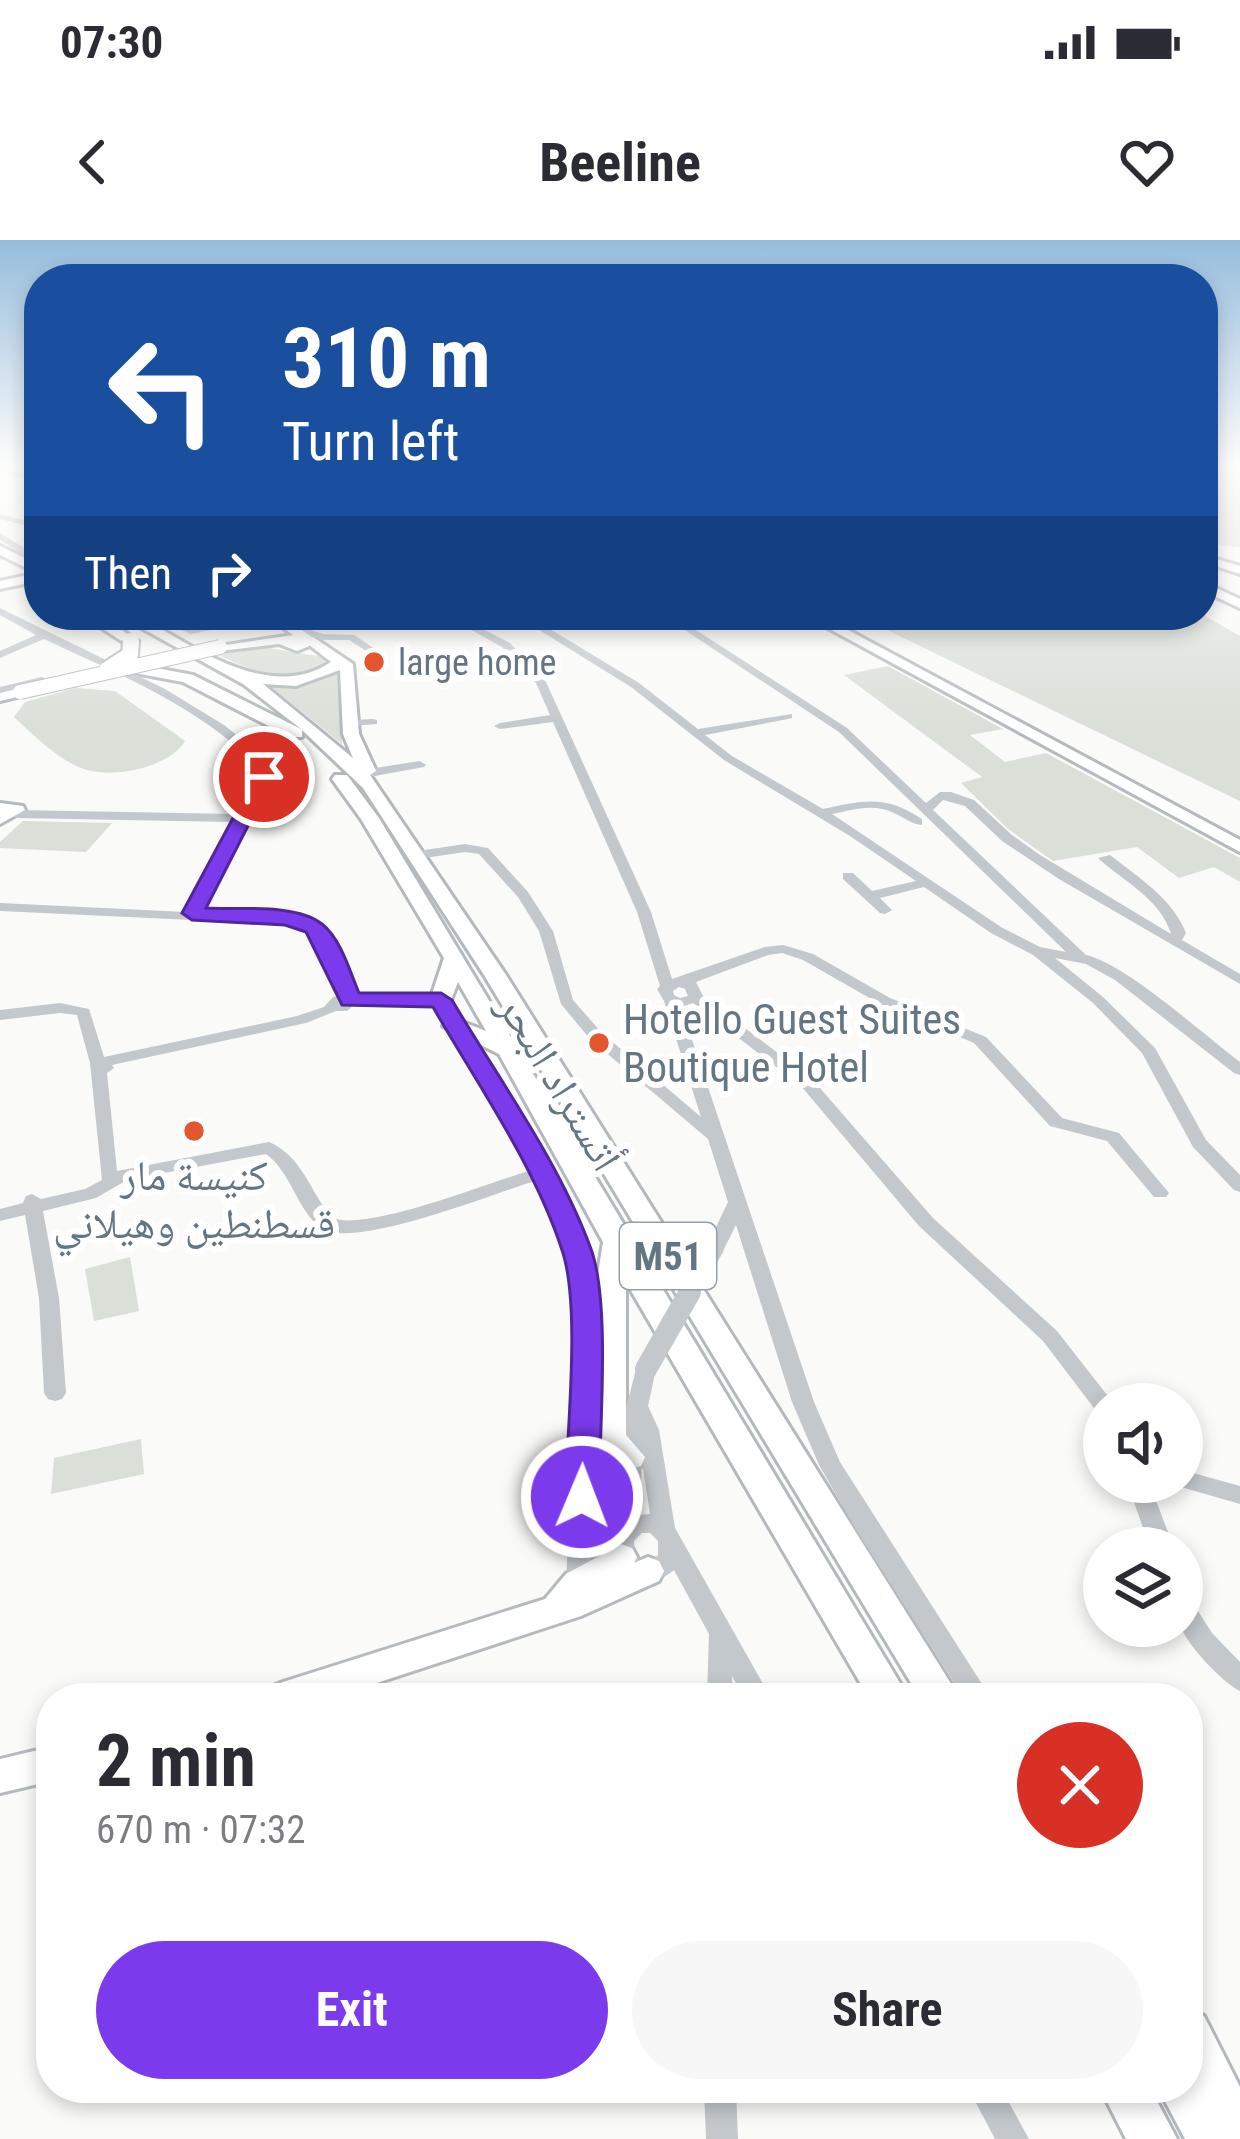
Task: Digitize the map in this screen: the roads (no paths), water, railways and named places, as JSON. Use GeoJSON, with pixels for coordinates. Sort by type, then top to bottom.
{"type":"FeatureCollection","features":[{"type":"Feature","properties":{"kind":"highway"},"geometry":{"type":"LineString","coordinates":[[113,630],[131,641],[130,656],[114,668]]}},
{"type":"Feature","properties":{"kind":"highway","name":"أتستراد البحر"},"geometry":{"type":"LineString","coordinates":[[131,630],[210,671],[296,733],[370,818],[881,1683]]}},
{"type":"Feature","properties":{"kind":"highway","name":"أتستراد البحر"},"geometry":{"type":"LineString","coordinates":[[160,630],[217,654],[369,779],[931,1683]]}},
{"type":"Feature","properties":{"kind":"highway"},"geometry":{"type":"LineString","coordinates":[[291,633],[335,656],[350,672],[350,723],[356,754],[369,779]]}},
{"type":"Feature","properties":{"kind":"highway"},"geometry":{"type":"LineString","coordinates":[[217,654],[260,680],[282,682],[320,676],[335,656]]}},
{"type":"Feature","properties":{"kind":"highway"},"geometry":{"type":"LineString","coordinates":[[114,668],[178,674],[296,733]]}},
{"type":"Feature","properties":{"kind":"highway"},"geometry":{"type":"LineString","coordinates":[[441,1000],[454,959]]}},
{"type":"Feature","properties":{"kind":"highway"},"geometry":{"type":"LineString","coordinates":[[455,1027],[508,1049]]}},
{"type":"Feature","properties":{"kind":"highway"},"geometry":{"type":"LineString","coordinates":[[617,1242],[612,1280],[610,1436],[615,1448],[629,1457]]}},
{"type":"Feature","properties":{"kind":"highway"},"geometry":{"type":"LineString","coordinates":[[905,1639],[945,1683]]}},
{"type":"Feature","properties":{"kind":"highway"},"geometry":{"type":"LineString","coordinates":[[1203,2061],[1240,2138]]}},
{"type":"Feature","properties":{"kind":"highway"},"geometry":{"type":"LineString","coordinates":[[1132,2103],[1153,2139]]}},
{"type":"Feature","properties":{"kind":"highway"},"geometry":{"type":"LineString","coordinates":[[1190,2103],[1212,2139]]}},
{"type":"Feature","properties":{"kind":"main road"},"geometry":{"type":"LineString","coordinates":[[838,630],[1240,847]]}},
{"type":"Feature","properties":{"kind":"main road"},"geometry":{"type":"LineString","coordinates":[[852,630],[1240,838]]}},
{"type":"Feature","properties":{"kind":"main road"},"geometry":{"type":"LineString","coordinates":[[7,693],[114,668],[217,654],[291,633]]}},
{"type":"Feature","properties":{"kind":"main road"},"geometry":{"type":"LineString","coordinates":[[326,1683],[572,1597],[635,1556]]}},
{"type":"Feature","properties":{"kind":"main road"},"geometry":{"type":"LineString","coordinates":[[0,1775],[36,1767]]}},
{"type":"Feature","properties":{"kind":"street"},"geometry":{"type":"LineString","coordinates":[[36,630],[195,715],[263,765],[264,777],[191,916]]}},
{"type":"Feature","properties":{"kind":"street"},"geometry":{"type":"LineString","coordinates":[[184,630],[351,637],[373,651]]}},
{"type":"Feature","properties":{"kind":"street"},"geometry":{"type":"LineString","coordinates":[[474,630],[522,658],[541,682],[674,989],[713,1137],[803,1402],[830,1465],[968,1683]]}},
{"type":"Feature","properties":{"kind":"street"},"geometry":{"type":"LineString","coordinates":[[554,630],[758,777],[1036,951],[1098,1000],[1149,1051],[1199,1143],[1240,1186]]}},
{"type":"Feature","properties":{"kind":"street"},"geometry":{"type":"LineString","coordinates":[[690,630],[844,730],[923,815],[1080,957],[1120,977],[1240,1070]]}},
{"type":"Feature","properties":{"kind":"street"},"geometry":{"type":"LineString","coordinates":[[0,655],[44,634]]}},
{"type":"Feature","properties":{"kind":"street"},"geometry":{"type":"LineString","coordinates":[[696,734],[788,716]]}},
{"type":"Feature","properties":{"kind":"street"},"geometry":{"type":"LineString","coordinates":[[500,726],[556,718]]}},
{"type":"Feature","properties":{"kind":"street"},"geometry":{"type":"LineString","coordinates":[[350,723],[373,722]]}},
{"type":"Feature","properties":{"kind":"street"},"geometry":{"type":"LineString","coordinates":[[369,779],[420,765]]}},
{"type":"Feature","properties":{"kind":"street"},"geometry":{"type":"LineString","coordinates":[[923,815],[940,796],[970,800],[1001,833],[1052,869],[1240,980]]}},
{"type":"Feature","properties":{"kind":"street"},"geometry":{"type":"LineString","coordinates":[[822,813],[878,801],[923,815]]}},
{"type":"Feature","properties":{"kind":"street"},"geometry":{"type":"LineString","coordinates":[[6,815],[240,818]]}},
{"type":"Feature","properties":{"kind":"street"},"geometry":{"type":"LineString","coordinates":[[418,855],[465,848],[483,851],[524,895],[545,931],[566,1001],[596,1036],[713,1137]]}},
{"type":"Feature","properties":{"kind":"street"},"geometry":{"type":"LineString","coordinates":[[1106,858],[1172,915],[1179,933],[1175,940]]}},
{"type":"Feature","properties":{"kind":"street"},"geometry":{"type":"LineString","coordinates":[[848,876],[885,910]]}},
{"type":"Feature","properties":{"kind":"street"},"geometry":{"type":"LineString","coordinates":[[869,896],[924,883]]}},
{"type":"Feature","properties":{"kind":"street"},"geometry":{"type":"LineString","coordinates":[[0,909],[191,916],[304,926],[344,1000]]}},
{"type":"Feature","properties":{"kind":"street"},"geometry":{"type":"LineString","coordinates":[[674,989],[765,951],[783,949],[808,957],[885,1001],[980,1040],[1056,1122],[1113,1137],[1160,1193]]}},
{"type":"Feature","properties":{"kind":"street"},"geometry":{"type":"LineString","coordinates":[[1036,951],[1080,957]]}},
{"type":"Feature","properties":{"kind":"street"},"geometry":{"type":"LineString","coordinates":[[674,989],[696,998],[807,1083],[926,1222],[1050,1336],[1086,1383]]}},
{"type":"Feature","properties":{"kind":"street"},"geometry":{"type":"LineString","coordinates":[[344,1000],[441,1000],[569,1226],[585,1297],[582,1534],[572,1597]]}},
{"type":"Feature","properties":{"kind":"street"},"geometry":{"type":"LineString","coordinates":[[102,1065],[304,1025],[335,1013],[344,1000]]}},
{"type":"Feature","properties":{"kind":"street"},"geometry":{"type":"LineString","coordinates":[[0,1015],[60,1008],[84,1012],[102,1065],[115,1178]]}},
{"type":"Feature","properties":{"kind":"street"},"geometry":{"type":"LineString","coordinates":[[0,1211],[102,1190],[115,1178],[269,1148],[292,1165],[328,1223],[344,1228],[542,1174]]}},
{"type":"Feature","properties":{"kind":"street"},"geometry":{"type":"LineString","coordinates":[[635,1556],[629,1457],[646,1369],[738,1201]]}},
{"type":"Feature","properties":{"kind":"street"},"geometry":{"type":"LineString","coordinates":[[33,1204],[49,1298],[55,1393]]}},
{"type":"Feature","properties":{"kind":"street"},"geometry":{"type":"LineString","coordinates":[[635,1556],[672,1556],[648,1430],[637,1406]]}},
{"type":"Feature","properties":{"kind":"street"},"geometry":{"type":"LineString","coordinates":[[1203,1485],[1240,1495]]}},
{"type":"Feature","properties":{"kind":"street"},"geometry":{"type":"LineString","coordinates":[[635,1556],[644,1525],[669,1539],[749,1683]]}},
{"type":"Feature","properties":{"kind":"street"},"geometry":{"type":"LineString","coordinates":[[582,1534],[696,1584]]}},
{"type":"Feature","properties":{"kind":"street"},"geometry":{"type":"LineString","coordinates":[[719,1633],[719,1683]]}},
{"type":"Feature","properties":{"kind":"street"},"geometry":{"type":"LineString","coordinates":[[1203,1642],[1240,1679]]}},
{"type":"Feature","properties":{"kind":"street"},"geometry":{"type":"LineString","coordinates":[[1203,2053],[1240,2110]]}},
{"type":"Feature","properties":{"kind":"street"},"geometry":{"type":"LineString","coordinates":[[721,2103],[722,2139]]}},
{"type":"Feature","properties":{"kind":"street"},"geometry":{"type":"LineString","coordinates":[[993,2103],[1013,2139]]}},
{"type":"Feature","properties":{"kind":"place","name":"large home"},"geometry":{"type":"Point","coordinates":[374,662]}},
{"type":"Feature","properties":{"kind":"place","name":"Hotello Guest Suites Boutique Hotel"},"geometry":{"type":"Point","coordinates":[599,1043]}},
{"type":"Feature","properties":{"kind":"place","name":"كنيسة مار قسطنطين وهيلاني"},"geometry":{"type":"Point","coordinates":[194,1131]}}]}
